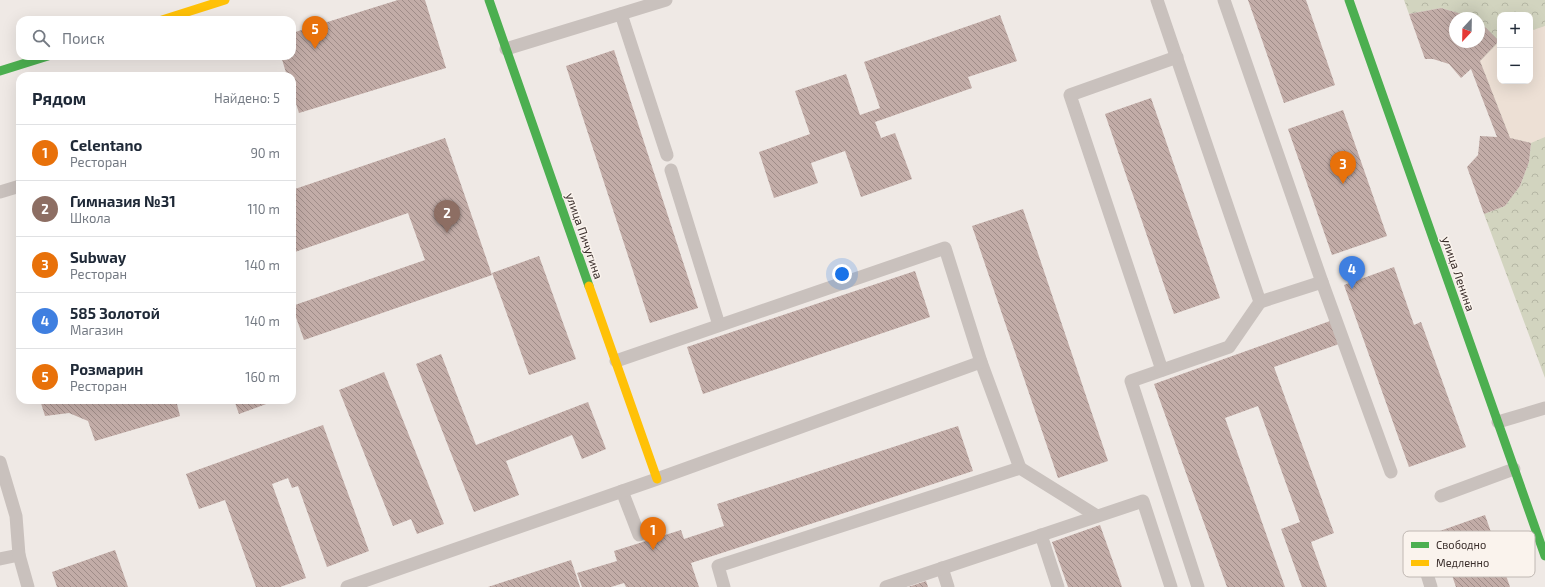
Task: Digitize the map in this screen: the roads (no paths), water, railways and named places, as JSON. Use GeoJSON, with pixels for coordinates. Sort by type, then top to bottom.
{"type":"FeatureCollection","features":[{"type":"Feature","properties":{"kind":"main road"},"geometry":{"type":"LineString","coordinates":[[175,16],[225,0]]}},
{"type":"Feature","properties":{"kind":"main road","name":"улица Пичугина"},"geometry":{"type":"LineString","coordinates":[[489,0],[657,479]]}},
{"type":"Feature","properties":{"kind":"main road","name":"улица Ленина"},"geometry":{"type":"LineString","coordinates":[[1349,0],[1545,556]]}},
{"type":"Feature","properties":{"kind":"main road"},"geometry":{"type":"LineString","coordinates":[[0,71],[35,60]]}},
{"type":"Feature","properties":{"kind":"lane"},"geometry":{"type":"LineString","coordinates":[[506,49],[666,0]]}},
{"type":"Feature","properties":{"kind":"lane"},"geometry":{"type":"LineString","coordinates":[[1157,0],[1260,302]]}},
{"type":"Feature","properties":{"kind":"lane"},"geometry":{"type":"LineString","coordinates":[[1224,0],[1322,282],[1391,472]]}},
{"type":"Feature","properties":{"kind":"lane"},"geometry":{"type":"LineString","coordinates":[[621,14],[666,156]]}},
{"type":"Feature","properties":{"kind":"lane"},"geometry":{"type":"LineString","coordinates":[[1162,370],[1070,95],[1177,57]]}},
{"type":"Feature","properties":{"kind":"lane"},"geometry":{"type":"LineString","coordinates":[[671,170],[719,325]]}},
{"type":"Feature","properties":{"kind":"lane"},"geometry":{"type":"LineString","coordinates":[[0,192],[16,187]]}},
{"type":"Feature","properties":{"kind":"lane"},"geometry":{"type":"LineString","coordinates":[[616,361],[945,248],[981,362],[1020,468],[1097,516]]}},
{"type":"Feature","properties":{"kind":"lane"},"geometry":{"type":"LineString","coordinates":[[1198,587],[1130,381],[1229,347],[1260,302],[1322,282]]}},
{"type":"Feature","properties":{"kind":"lane"},"geometry":{"type":"LineString","coordinates":[[346,587],[657,479],[981,362]]}},
{"type":"Feature","properties":{"kind":"lane"},"geometry":{"type":"LineString","coordinates":[[1498,422],[1545,408]]}},
{"type":"Feature","properties":{"kind":"lane"},"geometry":{"type":"LineString","coordinates":[[0,462],[16,516],[19,555],[28,587]]}},
{"type":"Feature","properties":{"kind":"lane"},"geometry":{"type":"LineString","coordinates":[[724,587],[718,566],[1020,468]]}},
{"type":"Feature","properties":{"kind":"lane"},"geometry":{"type":"LineString","coordinates":[[1441,496],[1514,469]]}},
{"type":"Feature","properties":{"kind":"lane"},"geometry":{"type":"LineString","coordinates":[[622,491],[639,535]]}},
{"type":"Feature","properties":{"kind":"lane"},"geometry":{"type":"LineString","coordinates":[[886,587],[1143,501],[1171,587]]}},
{"type":"Feature","properties":{"kind":"lane"},"geometry":{"type":"LineString","coordinates":[[1041,535],[1058,587]]}},
{"type":"Feature","properties":{"kind":"lane"},"geometry":{"type":"LineString","coordinates":[[0,559],[19,555]]}},
{"type":"Feature","properties":{"kind":"lane"},"geometry":{"type":"LineString","coordinates":[[942,568],[948,587]]}},
{"type":"Feature","properties":{"kind":"lane"},"geometry":{"type":"LineString","coordinates":[[1428,577],[1431,587]]}},
{"type":"Feature","properties":{"kind":"place","name":"Розмарин"},"geometry":{"type":"Point","coordinates":[315,49]}},
{"type":"Feature","properties":{"kind":"place","name":"Subway"},"geometry":{"type":"Point","coordinates":[1343,184]}},
{"type":"Feature","properties":{"kind":"place","name":"Гимназия №31"},"geometry":{"type":"Point","coordinates":[447,233]}},
{"type":"Feature","properties":{"kind":"place","name":"585 Золотой"},"geometry":{"type":"Point","coordinates":[1352,289]}},
{"type":"Feature","properties":{"kind":"place","name":"Celentano"},"geometry":{"type":"Point","coordinates":[653,550]}}]}
